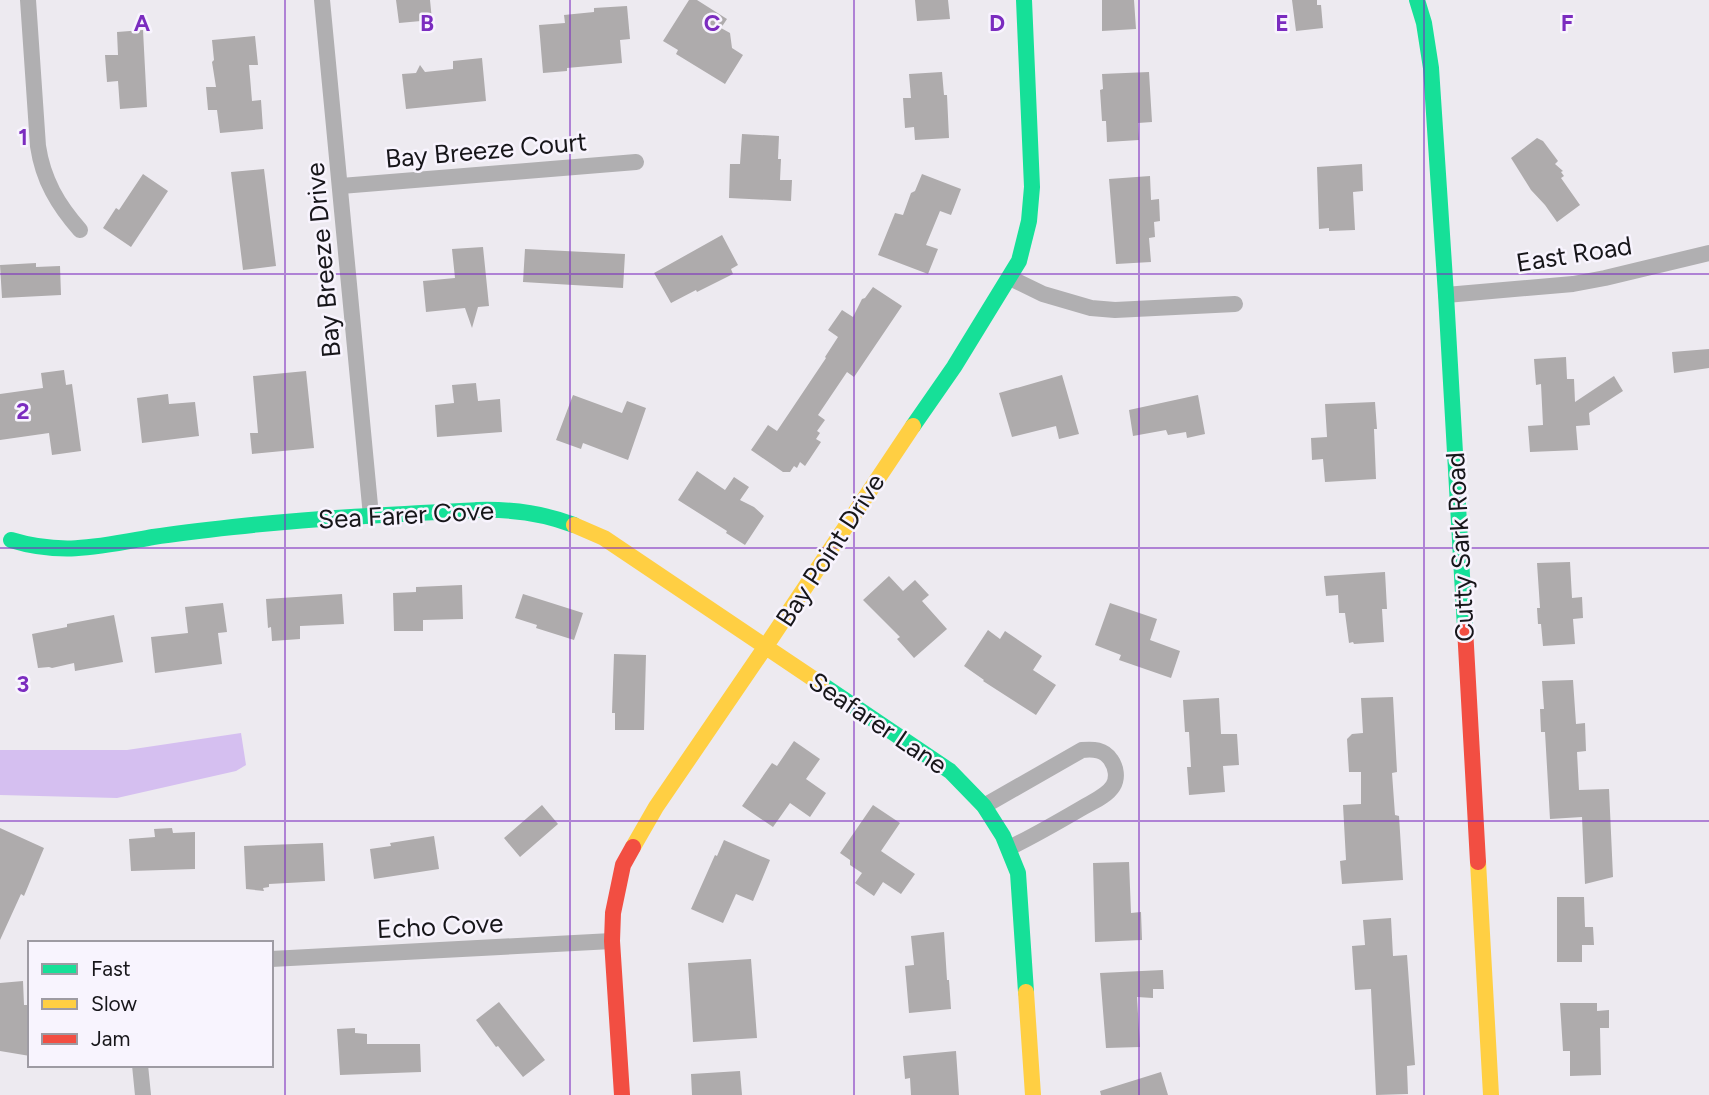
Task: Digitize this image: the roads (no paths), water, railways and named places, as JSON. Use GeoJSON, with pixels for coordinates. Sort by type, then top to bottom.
{"type":"FeatureCollection","features":[{"type":"Feature","properties":{"kind":"street"},"geometry":{"type":"LineString","coordinates":[[28,0],[41,165],[51,191],[65,214],[80,230]]}},
{"type":"Feature","properties":{"kind":"street","name":"Bay Breeze Drive"},"geometry":{"type":"LineString","coordinates":[[322,0],[371,516]]}},
{"type":"Feature","properties":{"kind":"street","name":"Bay Point Drive"},"geometry":{"type":"LineString","coordinates":[[622,1095],[612,941],[613,913],[623,865],[656,807],[897,448],[954,368],[1020,261],[1029,221],[1032,187],[1024,0]]}},
{"type":"Feature","properties":{"kind":"street","name":"Cutty Sark Road"},"geometry":{"type":"LineString","coordinates":[[1416,0],[1424,23],[1431,68],[1491,1095]]}},
{"type":"Feature","properties":{"kind":"street","name":"Bay Breeze Court"},"geometry":{"type":"LineString","coordinates":[[341,186],[636,162]]}},
{"type":"Feature","properties":{"kind":"street","name":"East Road"},"geometry":{"type":"LineString","coordinates":[[1446,295],[1573,284],[1709,254]]}},
{"type":"Feature","properties":{"kind":"street"},"geometry":{"type":"LineString","coordinates":[[1010,278],[1043,294],[1091,308],[1115,310],[1235,304]]}},
{"type":"Feature","properties":{"kind":"street","name":"Sea Farer Cove"},"geometry":{"type":"LineString","coordinates":[[11,540],[46,549],[72,550],[254,524],[503,510],[532,512],[566,521],[604,538],[766,646]]}},
{"type":"Feature","properties":{"kind":"street","name":"Seafarer Lane"},"geometry":{"type":"LineString","coordinates":[[766,646],[950,771],[984,806],[1003,836],[1018,873],[1033,1095]]}},
{"type":"Feature","properties":{"kind":"street"},"geometry":{"type":"LineString","coordinates":[[984,806],[1082,750],[1104,752],[1110,758],[1115,768],[1116,780],[1107,793],[1009,848]]}},
{"type":"Feature","properties":{"kind":"street","name":"Echo Cove"},"geometry":{"type":"LineString","coordinates":[[273,959],[612,941]]}},
{"type":"Feature","properties":{"kind":"street"},"geometry":{"type":"LineString","coordinates":[[140,1067],[143,1095]]}}]}
